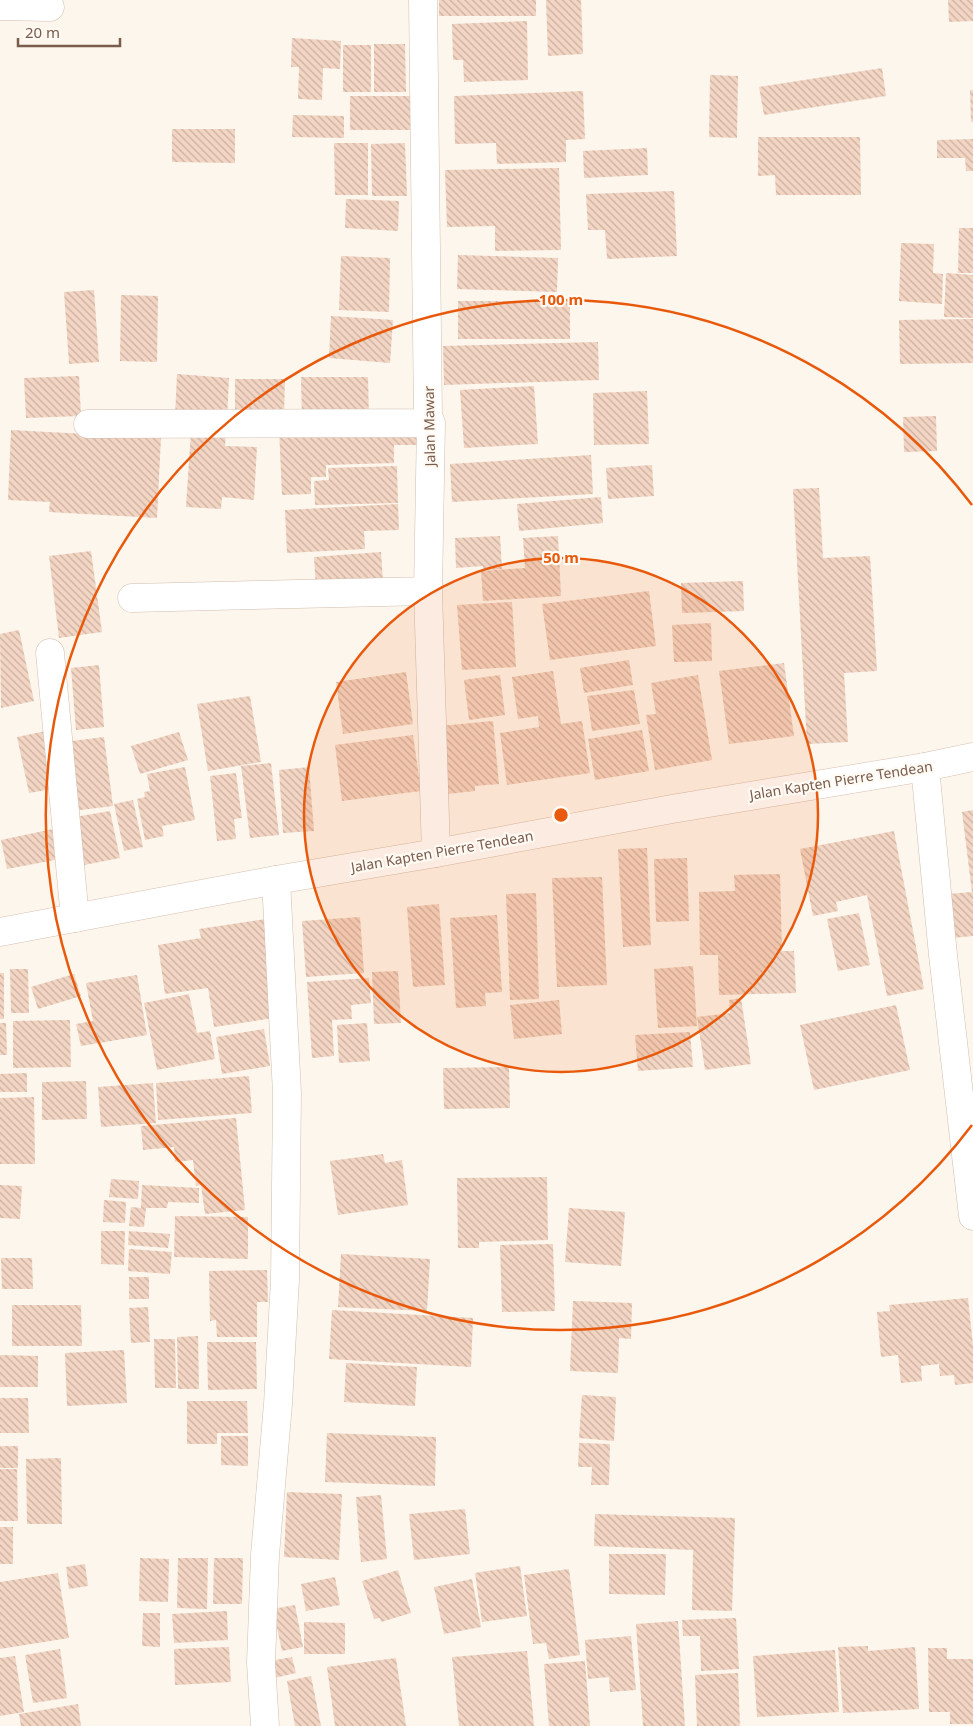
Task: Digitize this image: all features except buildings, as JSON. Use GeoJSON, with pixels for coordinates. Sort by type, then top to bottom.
{"type":"FeatureCollection","features":[{"type":"Feature","properties":{"kind":"street","name":"Jalan Mawar"},"geometry":{"type":"LineString","coordinates":[[423,0],[428,417],[431,422],[428,591],[436,853]]}},
{"type":"Feature","properties":{"kind":"street"},"geometry":{"type":"LineString","coordinates":[[0,6],[50,7]]}},
{"type":"Feature","properties":{"kind":"street"},"geometry":{"type":"LineString","coordinates":[[88,424],[431,422]]}},
{"type":"Feature","properties":{"kind":"street"},"geometry":{"type":"LineString","coordinates":[[132,598],[428,591]]}},
{"type":"Feature","properties":{"kind":"street"},"geometry":{"type":"LineString","coordinates":[[50,653],[75,918]]}},
{"type":"Feature","properties":{"kind":"street","name":"Jalan Kapten Pierre Tendean"},"geometry":{"type":"LineString","coordinates":[[0,932],[672,808],[925,767],[973,757]]}},
{"type":"Feature","properties":{"kind":"street"},"geometry":{"type":"LineString","coordinates":[[925,767],[943,955],[973,1216]]}},
{"type":"Feature","properties":{"kind":"street"},"geometry":{"type":"LineString","coordinates":[[265,1726],[261,1663],[265,1555],[278,1404],[285,1280],[287,1093],[276,880]]}}]}
